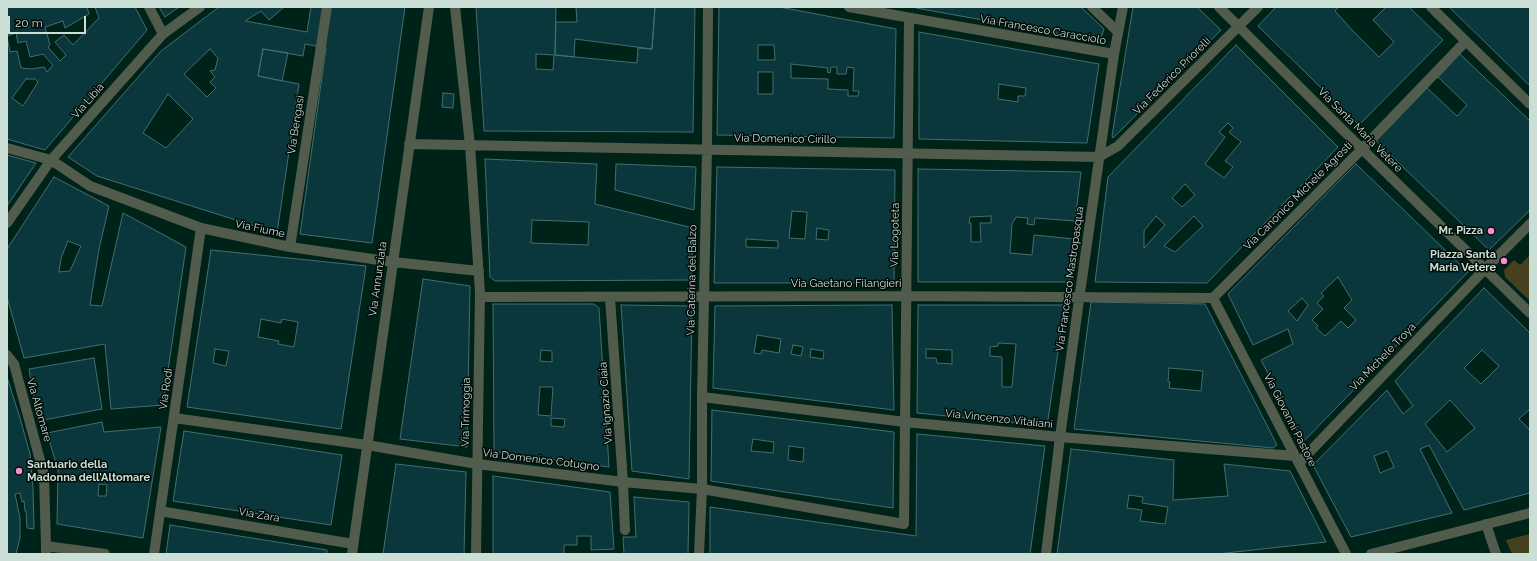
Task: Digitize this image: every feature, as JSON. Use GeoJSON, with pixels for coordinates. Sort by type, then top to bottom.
{"type":"FeatureCollection","features":[{"type":"Feature","properties":{"kind":"street"},"geometry":{"type":"LineString","coordinates":[[149,7],[163,34]]}},
{"type":"Feature","properties":{"kind":"street","name":"Via Libia"},"geometry":{"type":"LineString","coordinates":[[7,223],[51,160],[163,34],[200,7]]}},
{"type":"Feature","properties":{"kind":"street","name":"Via Bengasi"},"geometry":{"type":"LineString","coordinates":[[290,247],[327,7]]}},
{"type":"Feature","properties":{"kind":"street","name":"Via Annunziata"},"geometry":{"type":"LineString","coordinates":[[352,549],[428,7]]}},
{"type":"Feature","properties":{"kind":"street"},"geometry":{"type":"LineString","coordinates":[[455,7],[470,145],[478,271]]}},
{"type":"Feature","properties":{"kind":"street","name":"Via Caterina del Balzo"},"geometry":{"type":"LineString","coordinates":[[699,554],[702,489],[708,7]]}},
{"type":"Feature","properties":{"kind":"street","name":"Via Francesco Caracciolo"},"geometry":{"type":"LineString","coordinates":[[849,7],[1114,54]]}},
{"type":"Feature","properties":{"kind":"street"},"geometry":{"type":"LineString","coordinates":[[1092,7],[1118,32]]}},
{"type":"Feature","properties":{"kind":"street","name":"Via Francesco Mastropasqua"},"geometry":{"type":"LineString","coordinates":[[1046,554],[1060,437],[1099,157],[1114,54],[1123,7]]}},
{"type":"Feature","properties":{"kind":"street","name":"Via Santa Maria Vetere"},"geometry":{"type":"LineString","coordinates":[[1218,7],[1485,268]]}},
{"type":"Feature","properties":{"kind":"street","name":"Via Federico Priorelli"},"geometry":{"type":"LineString","coordinates":[[1099,157],[1118,146],[1258,7]]}},
{"type":"Feature","properties":{"kind":"street"},"geometry":{"type":"LineString","coordinates":[[1431,7],[1530,104]]}},
{"type":"Feature","properties":{"kind":"street","name":"Via Logoteta"},"geometry":{"type":"LineString","coordinates":[[904,524],[909,18]]}},
{"type":"Feature","properties":{"kind":"street","name":"Via Canonico Michele Agresti"},"geometry":{"type":"LineString","coordinates":[[1213,298],[1362,149],[1466,40]]}},
{"type":"Feature","properties":{"kind":"street","name":"Via Domenico Cirillo"},"geometry":{"type":"LineString","coordinates":[[409,144],[1099,157]]}},
{"type":"Feature","properties":{"kind":"street","name":"Via Fiume"},"geometry":{"type":"LineString","coordinates":[[7,148],[51,160],[90,186],[202,228],[290,247],[393,262],[478,271]]}},
{"type":"Feature","properties":{"kind":"street"},"geometry":{"type":"LineString","coordinates":[[1530,224],[1485,268],[1530,312]]}},
{"type":"Feature","properties":{"kind":"street","name":"Via Rodi"},"geometry":{"type":"LineString","coordinates":[[154,554],[202,228]]}},
{"type":"Feature","properties":{"kind":"street","name":"Via Michele Troya"},"geometry":{"type":"LineString","coordinates":[[1297,460],[1485,268]]}},
{"type":"Feature","properties":{"kind":"street","name":"Via Trimoggia"},"geometry":{"type":"LineString","coordinates":[[476,554],[480,297],[478,271]]}},
{"type":"Feature","properties":{"kind":"street","name":"Via Gaetano Filangieri"},"geometry":{"type":"LineString","coordinates":[[480,297],[610,298],[906,296],[1213,298]]}},
{"type":"Feature","properties":{"kind":"street","name":"Via Ignazio Ciaia"},"geometry":{"type":"LineString","coordinates":[[610,298],[625,530]]}},
{"type":"Feature","properties":{"kind":"street","name":"Via Giovanni Pastore"},"geometry":{"type":"LineString","coordinates":[[1213,298],[1346,554]]}},
{"type":"Feature","properties":{"kind":"street","name":"Via Altomare"},"geometry":{"type":"LineString","coordinates":[[7,355],[14,364],[44,475],[46,550]]}},
{"type":"Feature","properties":{"kind":"street","name":"Via Vincenzo Vitaliani"},"geometry":{"type":"LineString","coordinates":[[702,397],[905,422],[1297,460]]}},
{"type":"Feature","properties":{"kind":"street","name":"Via Domenico Cotugno"},"geometry":{"type":"LineString","coordinates":[[174,418],[367,445],[477,464],[623,482],[702,489],[904,524]]}},
{"type":"Feature","properties":{"kind":"street","name":"Via Zara"},"geometry":{"type":"LineString","coordinates":[[160,511],[352,549]]}},
{"type":"Feature","properties":{"kind":"street"},"geometry":{"type":"LineString","coordinates":[[1371,554],[1530,513]]}},
{"type":"Feature","properties":{"kind":"street"},"geometry":{"type":"LineString","coordinates":[[1486,524],[1496,554]]}},
{"type":"Feature","properties":{"kind":"street"},"geometry":{"type":"LineString","coordinates":[[46,550],[104,554]]}},
{"type":"Feature","properties":{"kind":"shaded area"},"geometry":{"type":"Polygon","coordinates":[[[1530,255],[1530,301],[1505,277],[1504,270],[1514,260],[1520,265],[1530,255]]]}},
{"type":"Feature","properties":{"kind":"shaded area"},"geometry":{"type":"Polygon","coordinates":[[[1530,534],[1530,554],[1512,554],[1506,540],[1530,534]]]}},
{"type":"Feature","properties":{"kind":"building"},"geometry":{"type":"Polygon","coordinates":[[[7,7],[87,7],[89,14],[65,28],[63,21],[45,27],[50,45],[48,47],[60,61],[66,55],[55,42],[64,35],[73,45],[99,18],[95,7],[135,7],[147,30],[45,150],[7,139],[7,7]],[[16,33],[7,36],[10,52],[17,51],[21,68],[31,69],[44,67],[47,72],[53,65],[43,54],[30,57],[26,41],[18,43],[16,33]],[[26,79],[12,98],[23,106],[38,82],[35,79],[26,79]]]}},
{"type":"Feature","properties":{"kind":"building"},"geometry":{"type":"Polygon","coordinates":[[[159,7],[179,7],[165,17],[159,7]]]}},
{"type":"Feature","properties":{"kind":"building"},"geometry":{"type":"Polygon","coordinates":[[[219,7],[284,7],[269,20],[261,11],[245,21],[307,32],[311,7],[405,7],[372,243],[300,234],[326,48],[305,44],[303,56],[263,49],[258,76],[299,84],[277,233],[97,176],[68,157],[161,51],[219,7]],[[210,49],[184,74],[207,97],[216,88],[210,82],[215,77],[210,71],[215,70],[218,58],[210,49]],[[168,94],[143,133],[166,148],[193,119],[168,94]]]}},
{"type":"Feature","properties":{"kind":"building"},"geometry":{"type":"Polygon","coordinates":[[[476,7],[556,7],[555,55],[637,63],[638,48],[652,49],[655,7],[695,7],[693,132],[484,131],[476,7]],[[536,54],[536,69],[553,70],[554,55],[536,54]]]}},
{"type":"Feature","properties":{"kind":"building"},"geometry":{"type":"Polygon","coordinates":[[[576,7],[655,7],[652,49],[575,39],[574,57],[555,55],[556,22],[577,22],[576,7]]]}},
{"type":"Feature","properties":{"kind":"building"},"geometry":{"type":"Polygon","coordinates":[[[719,7],[779,7],[896,29],[894,138],[717,135],[719,7]],[[758,45],[758,60],[775,60],[774,45],[758,45]],[[791,64],[791,78],[828,79],[828,89],[848,90],[848,96],[858,96],[859,91],[853,91],[854,68],[847,67],[846,74],[837,74],[837,67],[831,67],[830,73],[827,72],[828,68],[791,64]],[[758,72],[758,94],[773,94],[773,72],[758,72]]]}},
{"type":"Feature","properties":{"kind":"building"},"geometry":{"type":"Polygon","coordinates":[[[1081,7],[1104,29],[1100,41],[916,8],[1081,7]]]}},
{"type":"Feature","properties":{"kind":"building"},"geometry":{"type":"Polygon","coordinates":[[[1133,7],[1197,7],[1221,30],[1113,138],[1112,136],[1133,7]]]}},
{"type":"Feature","properties":{"kind":"building"},"geometry":{"type":"Polygon","coordinates":[[[1276,7],[1339,7],[1335,11],[1379,57],[1394,42],[1373,20],[1386,7],[1409,7],[1443,40],[1359,125],[1258,26],[1276,7]]]}},
{"type":"Feature","properties":{"kind":"building"},"geometry":{"type":"Polygon","coordinates":[[[1449,7],[1530,7],[1530,86],[1450,8],[1449,7]]]}},
{"type":"Feature","properties":{"kind":"building"},"geometry":{"type":"Polygon","coordinates":[[[919,32],[1099,64],[1087,143],[919,139],[919,32]],[[999,84],[998,99],[1018,102],[1018,96],[1025,96],[1026,88],[999,84]]]}},
{"type":"Feature","properties":{"kind":"building"},"geometry":{"type":"Polygon","coordinates":[[[1236,45],[1338,147],[1207,283],[1095,282],[1108,177],[1236,45]],[[1228,123],[1219,132],[1225,137],[1205,164],[1224,178],[1233,167],[1225,161],[1241,142],[1229,132],[1233,128],[1228,123]],[[1185,184],[1172,198],[1182,207],[1195,195],[1185,184]],[[1156,216],[1144,231],[1144,248],[1165,225],[1156,216]],[[1194,216],[1164,246],[1175,252],[1203,226],[1194,216]]]}},
{"type":"Feature","properties":{"kind":"building"},"geometry":{"type":"Polygon","coordinates":[[[263,49],[288,53],[282,81],[258,76],[263,49]]]}},
{"type":"Feature","properties":{"kind":"building"},"geometry":{"type":"Polygon","coordinates":[[[1460,54],[1530,121],[1530,210],[1489,250],[1376,141],[1427,88],[1457,116],[1467,105],[1438,77],[1460,54]]]}},
{"type":"Feature","properties":{"kind":"building"},"geometry":{"type":"Polygon","coordinates":[[[443,93],[454,94],[453,108],[442,107],[443,93]]]}},
{"type":"Feature","properties":{"kind":"building"},"geometry":{"type":"Polygon","coordinates":[[[7,155],[36,163],[7,206],[7,155]]]}},
{"type":"Feature","properties":{"kind":"building"},"geometry":{"type":"Polygon","coordinates":[[[485,159],[597,164],[595,204],[693,228],[691,280],[495,281],[490,277],[485,159]],[[532,220],[531,243],[588,245],[589,222],[532,220]]]}},
{"type":"Feature","properties":{"kind":"building"},"geometry":{"type":"Polygon","coordinates":[[[616,164],[696,167],[694,210],[615,190],[616,164]]]}},
{"type":"Feature","properties":{"kind":"building"},"geometry":{"type":"Polygon","coordinates":[[[1356,164],[1468,272],[1303,442],[1261,360],[1293,344],[1288,329],[1253,345],[1228,294],[1356,164]],[[1338,277],[1321,293],[1324,296],[1317,303],[1323,309],[1312,320],[1318,326],[1316,328],[1325,336],[1341,321],[1348,328],[1356,320],[1344,308],[1352,300],[1338,277]],[[1302,298],[1288,311],[1297,321],[1308,305],[1302,298]]]}},
{"type":"Feature","properties":{"kind":"building"},"geometry":{"type":"Polygon","coordinates":[[[717,167],[895,170],[894,283],[714,283],[717,167]],[[792,211],[789,238],[805,239],[807,212],[792,211]],[[817,228],[816,239],[828,240],[829,230],[817,228]],[[746,239],[746,247],[778,248],[778,241],[746,239]]]}},
{"type":"Feature","properties":{"kind":"building"},"geometry":{"type":"Polygon","coordinates":[[[918,169],[1081,172],[1075,221],[1035,218],[1034,225],[1027,224],[1028,218],[1016,217],[1012,224],[1010,253],[1032,255],[1034,235],[1074,239],[1070,282],[918,282],[918,169]],[[991,216],[970,217],[969,223],[971,223],[971,242],[981,242],[980,223],[991,223],[991,216]]]}},
{"type":"Feature","properties":{"kind":"building"},"geometry":{"type":"Polygon","coordinates":[[[54,177],[109,206],[99,249],[90,305],[102,306],[123,213],[186,247],[163,405],[111,409],[105,344],[24,358],[7,297],[7,249],[54,177]],[[68,241],[61,258],[59,272],[70,271],[81,246],[68,241]]]}},
{"type":"Feature","properties":{"kind":"building"},"geometry":{"type":"Polygon","coordinates":[[[211,250],[366,266],[341,429],[187,407],[211,250]],[[261,319],[258,337],[279,341],[278,344],[294,347],[298,322],[282,319],[281,323],[261,319]],[[215,349],[213,363],[226,366],[229,351],[215,349]]]}},
{"type":"Feature","properties":{"kind":"building"},"geometry":{"type":"Polygon","coordinates":[[[423,279],[470,286],[467,447],[400,439],[423,279]]]}},
{"type":"Feature","properties":{"kind":"building"},"geometry":{"type":"Polygon","coordinates":[[[1484,288],[1530,333],[1530,409],[1519,419],[1530,430],[1530,493],[1464,510],[1429,445],[1420,449],[1452,513],[1351,537],[1313,465],[1387,390],[1403,414],[1413,406],[1395,381],[1484,288]],[[1482,350],[1464,368],[1481,384],[1499,366],[1482,350]],[[1450,400],[1425,424],[1447,452],[1475,428],[1450,400]],[[1387,451],[1374,456],[1380,473],[1394,467],[1387,451]]]}},
{"type":"Feature","properties":{"kind":"building"},"geometry":{"type":"Polygon","coordinates":[[[1091,302],[1205,304],[1277,445],[1273,448],[1074,429],[1091,302]],[[1169,368],[1169,388],[1201,391],[1203,371],[1169,368]]]}},
{"type":"Feature","properties":{"kind":"building"},"geometry":{"type":"Polygon","coordinates":[[[493,304],[594,304],[599,308],[609,467],[494,452],[493,304]],[[541,350],[540,361],[552,362],[552,351],[541,350]],[[540,387],[538,415],[551,416],[553,387],[540,387]],[[551,418],[551,426],[564,427],[565,419],[551,418]]]}},
{"type":"Feature","properties":{"kind":"building"},"geometry":{"type":"Polygon","coordinates":[[[621,305],[692,306],[689,479],[632,471],[621,305]]]}},
{"type":"Feature","properties":{"kind":"building"},"geometry":{"type":"Polygon","coordinates":[[[892,305],[894,410],[713,388],[715,306],[892,305]],[[757,335],[754,353],[761,354],[762,350],[779,353],[781,339],[757,335]],[[793,345],[791,354],[801,356],[803,347],[793,345]],[[811,349],[810,357],[823,359],[824,351],[811,349]]]}},
{"type":"Feature","properties":{"kind":"building"},"geometry":{"type":"Polygon","coordinates":[[[918,305],[1065,305],[1047,426],[917,413],[918,305]],[[998,343],[998,346],[990,347],[990,356],[1002,357],[1002,387],[1012,387],[1016,344],[998,343]],[[926,349],[926,358],[936,358],[937,363],[952,364],[952,350],[926,349]]]}},
{"type":"Feature","properties":{"kind":"building"},"geometry":{"type":"Polygon","coordinates":[[[94,358],[102,409],[38,421],[29,369],[94,358]]]}},
{"type":"Feature","properties":{"kind":"building","name":"Santuario della Madonna dell'Altomare"},"geometry":{"type":"Polygon","coordinates":[[[7,377],[30,454],[33,488],[34,529],[27,528],[24,501],[22,502],[20,493],[15,494],[20,518],[20,538],[16,554],[7,554],[7,377]]]}},
{"type":"Feature","properties":{"kind":"building"},"geometry":{"type":"Polygon","coordinates":[[[712,410],[894,432],[893,508],[711,481],[712,410]],[[753,439],[751,451],[773,453],[774,442],[753,439]],[[789,446],[788,460],[803,462],[804,448],[789,446]]]}},
{"type":"Feature","properties":{"kind":"building"},"geometry":{"type":"Polygon","coordinates":[[[102,422],[104,432],[161,427],[143,538],[57,524],[58,470],[47,433],[102,422]],[[99,484],[98,496],[106,496],[107,485],[99,484]]]}},
{"type":"Feature","properties":{"kind":"building"},"geometry":{"type":"Polygon","coordinates":[[[184,431],[342,455],[331,525],[173,501],[184,431]]]}},
{"type":"Feature","properties":{"kind":"building"},"geometry":{"type":"Polygon","coordinates":[[[917,434],[1045,446],[1030,554],[710,554],[710,507],[916,536],[917,434]]]}},
{"type":"Feature","properties":{"kind":"building"},"geometry":{"type":"Polygon","coordinates":[[[1071,449],[1174,460],[1173,500],[1228,496],[1224,464],[1290,471],[1326,542],[1217,554],[1057,554],[1071,449]],[[1129,495],[1127,508],[1142,510],[1140,521],[1165,524],[1168,507],[1142,503],[1143,497],[1129,495]]]}},
{"type":"Feature","properties":{"kind":"building"},"geometry":{"type":"Polygon","coordinates":[[[396,464],[466,472],[464,554],[383,554],[396,464]]]}},
{"type":"Feature","properties":{"kind":"building"},"geometry":{"type":"Polygon","coordinates":[[[493,476],[610,492],[614,549],[591,550],[591,536],[577,536],[577,545],[564,545],[564,554],[493,554],[493,476]]]}},
{"type":"Feature","properties":{"kind":"building"},"geometry":{"type":"Polygon","coordinates":[[[634,497],[689,502],[688,554],[624,554],[623,537],[636,537],[634,497]]]}},
{"type":"Feature","properties":{"kind":"building"},"geometry":{"type":"Polygon","coordinates":[[[170,525],[327,550],[327,554],[166,554],[170,525]]]}},
{"type":"Feature","properties":{"kind":"place","name":"Mr. Pizza"},"geometry":{"type":"Point","coordinates":[1491,231]}},
{"type":"Feature","properties":{"kind":"place","name":"Piazza Santa Maria Vetere"},"geometry":{"type":"Point","coordinates":[1504,261]}},
{"type":"Feature","properties":{"kind":"place","name":"Santuario della Madonna dell'Altomare"},"geometry":{"type":"Point","coordinates":[19,471]}}]}
